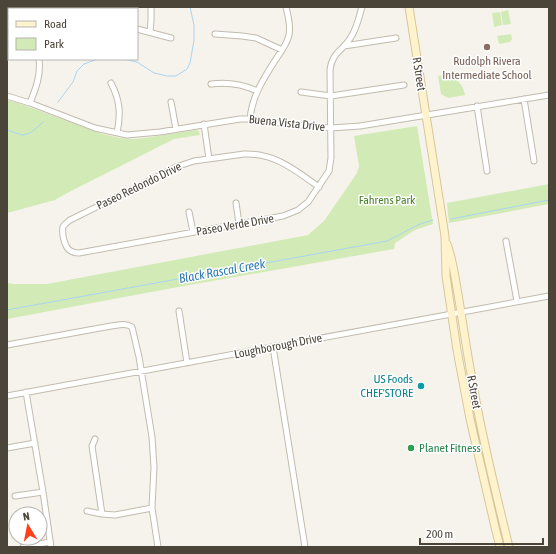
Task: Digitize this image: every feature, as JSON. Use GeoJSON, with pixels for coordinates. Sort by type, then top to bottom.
{"type":"FeatureCollection","features":[{"type":"Feature","properties":{"kind":"street"},"geometry":{"type":"LineString","coordinates":[[150,32],[151,7]]}},
{"type":"Feature","properties":{"kind":"street"},"geometry":{"type":"LineString","coordinates":[[250,118],[257,91],[282,50],[289,35],[290,25],[286,7]]}},
{"type":"Feature","properties":{"kind":"street","name":"Paseo Verde Drive"},"geometry":{"type":"LineString","coordinates":[[79,253],[283,216],[298,210],[308,202],[329,170],[331,158],[330,64],[336,54],[351,37],[358,22],[362,7]]}},
{"type":"Feature","properties":{"kind":"street","name":"R Street"},"geometry":{"type":"LineString","coordinates":[[408,7],[444,236],[446,275],[463,382],[470,420],[500,547]]}},
{"type":"Feature","properties":{"kind":"street"},"geometry":{"type":"LineString","coordinates":[[138,29],[171,38]]}},
{"type":"Feature","properties":{"kind":"street"},"geometry":{"type":"LineString","coordinates":[[215,34],[256,38],[282,50]]}},
{"type":"Feature","properties":{"kind":"street"},"geometry":{"type":"LineString","coordinates":[[344,46],[396,38]]}},
{"type":"Feature","properties":{"kind":"street"},"geometry":{"type":"LineString","coordinates":[[30,103],[40,74],[39,60]]}},
{"type":"Feature","properties":{"kind":"street"},"geometry":{"type":"LineString","coordinates":[[112,83],[119,102],[120,121],[118,133]]}},
{"type":"Feature","properties":{"kind":"street"},"geometry":{"type":"LineString","coordinates":[[211,84],[235,84],[257,91]]}},
{"type":"Feature","properties":{"kind":"street"},"geometry":{"type":"LineString","coordinates":[[301,92],[330,96],[404,85]]}},
{"type":"Feature","properties":{"kind":"street","name":"Buena Vista Drive"},"geometry":{"type":"LineString","coordinates":[[7,96],[30,103],[95,128],[127,135],[151,133],[250,118],[286,124],[331,128],[360,126],[549,95]]}},
{"type":"Feature","properties":{"kind":"street"},"geometry":{"type":"LineString","coordinates":[[524,99],[534,161]]}},
{"type":"Feature","properties":{"kind":"street"},"geometry":{"type":"LineString","coordinates":[[171,102],[176,129]]}},
{"type":"Feature","properties":{"kind":"street"},"geometry":{"type":"LineString","coordinates":[[476,106],[487,171]]}},
{"type":"Feature","properties":{"kind":"street"},"geometry":{"type":"LineString","coordinates":[[204,124],[209,159]]}},
{"type":"Feature","properties":{"kind":"street","name":"Paseo Redondo Drive"},"geometry":{"type":"LineString","coordinates":[[79,253],[71,252],[64,244],[62,228],[70,220],[176,167],[194,161],[244,154],[266,156],[295,169],[319,187]]}},
{"type":"Feature","properties":{"kind":"street"},"geometry":{"type":"LineString","coordinates":[[236,203],[239,224]]}},
{"type":"Feature","properties":{"kind":"street"},"geometry":{"type":"LineString","coordinates":[[189,212],[193,232]]}},
{"type":"Feature","properties":{"kind":"street","name":"R Street"},"geometry":{"type":"LineString","coordinates":[[444,236],[451,255],[479,418],[508,547]]}},
{"type":"Feature","properties":{"kind":"street"},"geometry":{"type":"LineString","coordinates":[[506,241],[517,302]]}},
{"type":"Feature","properties":{"kind":"street","name":"Loughborough Drive"},"geometry":{"type":"LineString","coordinates":[[7,396],[461,311],[549,296]]}},
{"type":"Feature","properties":{"kind":"street"},"geometry":{"type":"LineString","coordinates":[[179,311],[187,363]]}},
{"type":"Feature","properties":{"kind":"street"},"geometry":{"type":"LineString","coordinates":[[7,345],[124,324],[128,324],[132,327],[153,444],[154,468],[152,508],[158,547]]}},
{"type":"Feature","properties":{"kind":"street"},"geometry":{"type":"LineString","coordinates":[[273,347],[305,547]]}},
{"type":"Feature","properties":{"kind":"street"},"geometry":{"type":"LineString","coordinates":[[463,382],[468,388],[474,413],[476,417],[479,418]]}},
{"type":"Feature","properties":{"kind":"street"},"geometry":{"type":"LineString","coordinates":[[23,547],[50,545],[43,492],[26,392]]}},
{"type":"Feature","properties":{"kind":"street"},"geometry":{"type":"LineString","coordinates":[[470,420],[475,424],[484,456],[488,460]]}},
{"type":"Feature","properties":{"kind":"street"},"geometry":{"type":"LineString","coordinates":[[95,439],[92,446],[102,514]]}},
{"type":"Feature","properties":{"kind":"street"},"geometry":{"type":"LineString","coordinates":[[7,448],[35,442]]}},
{"type":"Feature","properties":{"kind":"street"},"geometry":{"type":"LineString","coordinates":[[486,489],[490,494],[497,521],[504,524]]}},
{"type":"Feature","properties":{"kind":"street"},"geometry":{"type":"LineString","coordinates":[[15,496],[43,492]]}},
{"type":"Feature","properties":{"kind":"street"},"geometry":{"type":"LineString","coordinates":[[87,511],[115,515],[152,508]]}},
{"type":"Feature","properties":{"kind":"street"},"geometry":{"type":"LineString","coordinates":[[495,527],[500,530],[508,547]]}},
{"type":"Feature","properties":{"kind":"green space"},"geometry":{"type":"Polygon","coordinates":[[[508,10],[511,24],[503,25],[501,12],[508,10]]]}},
{"type":"Feature","properties":{"kind":"green space"},"geometry":{"type":"Polygon","coordinates":[[[500,12],[502,25],[494,27],[492,13],[500,12]]]}},
{"type":"Feature","properties":{"kind":"green space"},"geometry":{"type":"Polygon","coordinates":[[[511,34],[512,39],[510,42],[499,44],[497,36],[511,34]]]}},
{"type":"Feature","properties":{"kind":"green space"},"geometry":{"type":"Polygon","coordinates":[[[444,75],[452,77],[461,84],[465,95],[448,98],[441,94],[438,76],[444,75]]]}},
{"type":"Feature","properties":{"kind":"green space"},"geometry":{"type":"Polygon","coordinates":[[[7,100],[102,134],[120,138],[145,138],[195,130],[199,131],[200,135],[174,139],[55,200],[7,213],[7,100]]]}},
{"type":"Feature","properties":{"kind":"green space","name":"Fahrens Park"},"geometry":{"type":"Polygon","coordinates":[[[417,126],[433,224],[415,230],[395,243],[394,249],[7,319],[7,283],[47,284],[308,235],[324,221],[357,173],[359,166],[354,136],[417,126]]]}},
{"type":"Feature","properties":{"kind":"green space"},"geometry":{"type":"Polygon","coordinates":[[[549,184],[549,204],[449,223],[447,203],[549,184]]]}},
{"type":"Feature","properties":{"kind":"waterway"},"geometry":{"type":"LineString","coordinates":[[128,60],[137,62],[154,73],[167,76],[176,76],[187,69],[190,63],[194,40],[194,25],[190,7]]}},
{"type":"Feature","properties":{"kind":"waterway"},"geometry":{"type":"LineString","coordinates":[[58,102],[73,82],[77,71],[84,64],[95,60]]}},
{"type":"Feature","properties":{"kind":"waterway"},"geometry":{"type":"LineString","coordinates":[[7,130],[23,135],[34,130],[43,122]]}},
{"type":"Feature","properties":{"kind":"waterway","name":"Black Rascal Creek"},"geometry":{"type":"LineString","coordinates":[[451,219],[549,200]]}},
{"type":"Feature","properties":{"kind":"waterway","name":"Black Rascal Creek"},"geometry":{"type":"LineString","coordinates":[[7,310],[387,241],[420,224],[433,220]]}},
{"type":"Feature","properties":{"kind":"place","name":"Rudolph Rivera Intermediate School"},"geometry":{"type":"Point","coordinates":[487,47]}},
{"type":"Feature","properties":{"kind":"place","name":"US Foods CHEF'STORE"},"geometry":{"type":"Point","coordinates":[421,386]}},
{"type":"Feature","properties":{"kind":"place","name":"Planet Fitness"},"geometry":{"type":"Point","coordinates":[411,448]}}]}
